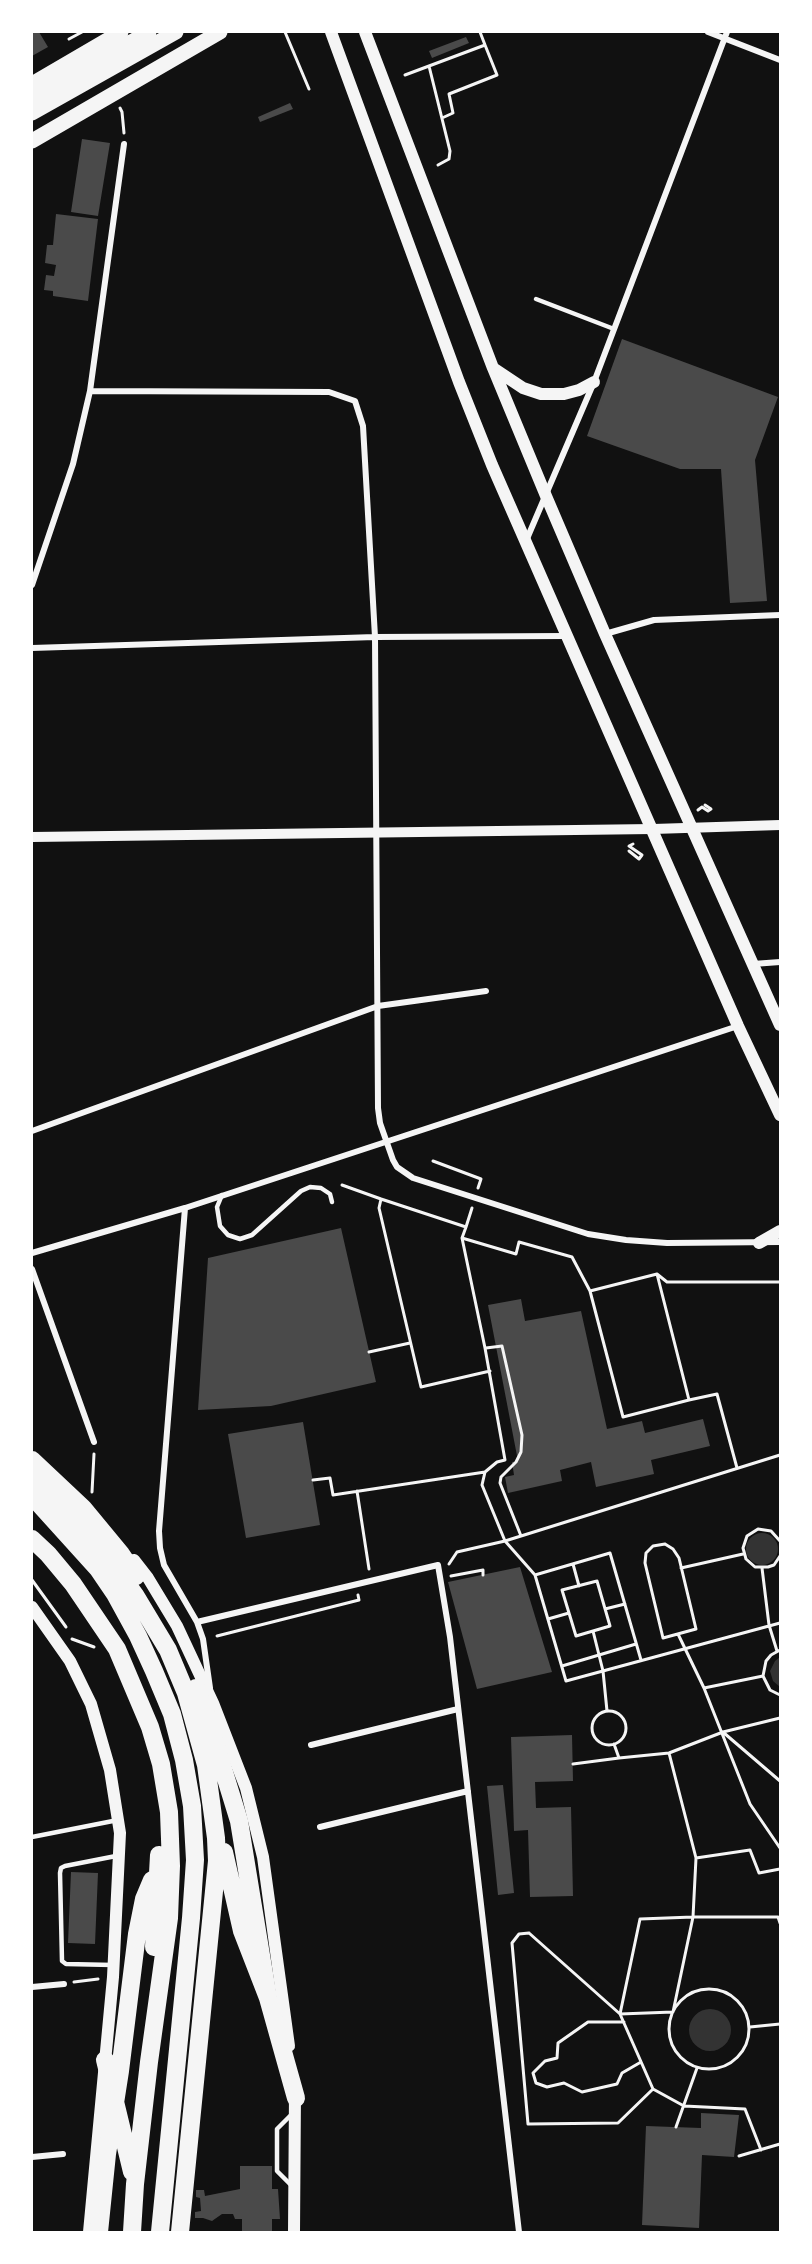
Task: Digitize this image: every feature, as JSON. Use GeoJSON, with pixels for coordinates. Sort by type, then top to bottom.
{"type":"FeatureCollection","features":[{"type":"Feature","properties":{"kind":"highway"},"geometry":{"type":"LineString","coordinates":[[32,1460],[83,1508],[121,1554],[170,1635],[196,1689],[210,1712],[239,1821],[268,1998],[296,2104]]}},
{"type":"Feature","properties":{"kind":"highway"},"geometry":{"type":"LineString","coordinates":[[32,1481],[101,1548],[135,1595],[168,1650],[186,1693],[207,1765],[242,1931],[268,1998]]}},
{"type":"Feature","properties":{"kind":"highway"},"geometry":{"type":"LineString","coordinates":[[32,1496],[98,1569],[138,1636],[172,1714],[184,1760],[192,1806],[195,1860],[191,1918],[160,2232]]}},
{"type":"Feature","properties":{"kind":"highway"},"geometry":{"type":"LineString","coordinates":[[32,1539],[65,1580],[98,1627],[122,1674],[146,1747],[154,1785],[159,1822],[159,1864],[144,2062],[127,2232]]}},
{"type":"Feature","properties":{"kind":"highway"},"geometry":{"type":"LineString","coordinates":[[32,1539],[73,1584],[117,1649],[150,1727],[161,1764],[167,1802],[171,1866],[169,1918],[149,2062],[132,2232]]}},
{"type":"Feature","properties":{"kind":"highway"},"geometry":{"type":"LineString","coordinates":[[207,1765],[220,1784],[241,1865],[251,1884]]}},
{"type":"Feature","properties":{"kind":"highway"},"geometry":{"type":"LineString","coordinates":[[180,2232],[217,1861],[207,1765]]}},
{"type":"Feature","properties":{"kind":"highway"},"geometry":{"type":"LineString","coordinates":[[99,2232],[107,2154],[137,1934],[144,1899],[159,1864]]}},
{"type":"Feature","properties":{"kind":"highway"},"geometry":{"type":"LineString","coordinates":[[105,2060],[135,2184]]}},
{"type":"Feature","properties":{"kind":"main road"},"geometry":{"type":"LineString","coordinates":[[32,84],[121,32]]}},
{"type":"Feature","properties":{"kind":"main road"},"geometry":{"type":"LineString","coordinates":[[32,97],[149,32]]}},
{"type":"Feature","properties":{"kind":"main road"},"geometry":{"type":"LineString","coordinates":[[32,113],[176,32]]}},
{"type":"Feature","properties":{"kind":"main road"},"geometry":{"type":"LineString","coordinates":[[32,141],[220,32]]}},
{"type":"Feature","properties":{"kind":"main road"},"geometry":{"type":"LineString","coordinates":[[331,32],[459,382],[566,636],[738,1026],[780,1115]]}},
{"type":"Feature","properties":{"kind":"main road"},"geometry":{"type":"LineString","coordinates":[[365,32],[494,368],[546,496],[605,634],[780,1025]]}},
{"type":"Feature","properties":{"kind":"main road"},"geometry":{"type":"LineString","coordinates":[[494,368],[523,388],[542,394],[564,394],[579,390],[594,382]]}},
{"type":"Feature","properties":{"kind":"main road"},"geometry":{"type":"LineString","coordinates":[[759,1243],[780,1231]]}},
{"type":"Feature","properties":{"kind":"main road"},"geometry":{"type":"LineString","coordinates":[[32,1452],[92,1509],[148,1578],[177,1626],[210,1712],[246,1788],[263,1857],[296,2104],[294,2232]]}},
{"type":"Feature","properties":{"kind":"main road"},"geometry":{"type":"LineString","coordinates":[[32,1607],[70,1661],[91,1704],[110,1770],[120,1833],[113,1971],[89,2232]]}},
{"type":"Feature","properties":{"kind":"street"},"geometry":{"type":"LineString","coordinates":[[708,32],[726,35],[780,60]]}},
{"type":"Feature","properties":{"kind":"street"},"geometry":{"type":"LineString","coordinates":[[526,542],[594,382],[726,35]]}},
{"type":"Feature","properties":{"kind":"street"},"geometry":{"type":"LineString","coordinates":[[32,585],[73,464],[90,391],[124,144]]}},
{"type":"Feature","properties":{"kind":"street"},"geometry":{"type":"LineString","coordinates":[[90,391],[329,392],[355,401],[363,426],[375,637],[378,1108],[386,1142],[397,1167],[413,1178],[588,1234],[667,1243],[780,1242]]}},
{"type":"Feature","properties":{"kind":"street"},"geometry":{"type":"LineString","coordinates":[[605,634],[654,620],[780,615]]}},
{"type":"Feature","properties":{"kind":"street"},"geometry":{"type":"LineString","coordinates":[[32,648],[375,637],[566,636]]}},
{"type":"Feature","properties":{"kind":"street"},"geometry":{"type":"LineString","coordinates":[[32,837],[653,829],[780,825]]}},
{"type":"Feature","properties":{"kind":"street"},"geometry":{"type":"LineString","coordinates":[[753,964],[780,962]]}},
{"type":"Feature","properties":{"kind":"street"},"geometry":{"type":"LineString","coordinates":[[32,1131],[378,1006],[486,991]]}},
{"type":"Feature","properties":{"kind":"street"},"geometry":{"type":"LineString","coordinates":[[32,1253],[185,1208],[738,1026]]}},
{"type":"Feature","properties":{"kind":"street"},"geometry":{"type":"LineString","coordinates":[[185,1208],[159,1531],[164,1565],[197,1622],[203,1640],[210,1712]]}},
{"type":"Feature","properties":{"kind":"street"},"geometry":{"type":"LineString","coordinates":[[32,1269],[94,1442]]}},
{"type":"Feature","properties":{"kind":"street"},"geometry":{"type":"LineString","coordinates":[[197,1622],[438,1565],[450,1636],[519,2232]]}},
{"type":"Feature","properties":{"kind":"street"},"geometry":{"type":"LineString","coordinates":[[32,1621],[48,1628]]}},
{"type":"Feature","properties":{"kind":"street"},"geometry":{"type":"LineString","coordinates":[[311,1745],[458,1709]]}},
{"type":"Feature","properties":{"kind":"street"},"geometry":{"type":"LineString","coordinates":[[320,1827],[468,1791]]}},
{"type":"Feature","properties":{"kind":"street"},"geometry":{"type":"LineString","coordinates":[[32,1987],[64,1984]]}},
{"type":"Feature","properties":{"kind":"street"},"geometry":{"type":"LineString","coordinates":[[32,2157],[63,2154]]}},
{"type":"Feature","properties":{"kind":"lane"},"geometry":{"type":"LineString","coordinates":[[536,299],[614,329]]}},
{"type":"Feature","properties":{"kind":"lane"},"geometry":{"type":"LineString","coordinates":[[222,1195],[217,1207],[220,1226],[228,1234],[240,1239],[252,1235],[301,1191],[310,1187],[321,1188],[330,1194],[332,1202]]}},
{"type":"Feature","properties":{"kind":"lane"},"geometry":{"type":"LineString","coordinates":[[32,1837],[118,1820]]}},
{"type":"Feature","properties":{"kind":"lane"},"geometry":{"type":"LineString","coordinates":[[113,1971],[66,1964],[62,1961],[60,1873],[61,1868],[65,1866],[119,1856]]}},
{"type":"Feature","properties":{"kind":"lane"},"geometry":{"type":"LineString","coordinates":[[295,2189],[277,2171],[277,2129],[296,2104]]}},
{"type":"Feature","properties":{"kind":"path"},"geometry":{"type":"LineString","coordinates":[[69,39],[79,36],[82,32]]}},
{"type":"Feature","properties":{"kind":"path"},"geometry":{"type":"LineString","coordinates":[[285,32],[309,89]]}},
{"type":"Feature","properties":{"kind":"path"},"geometry":{"type":"LineString","coordinates":[[442,118],[453,113],[449,94],[497,75],[480,32]]}},
{"type":"Feature","properties":{"kind":"path"},"geometry":{"type":"LineString","coordinates":[[405,75],[485,45]]}},
{"type":"Feature","properties":{"kind":"path"},"geometry":{"type":"LineString","coordinates":[[429,66],[450,151],[449,159],[438,165]]}},
{"type":"Feature","properties":{"kind":"path"},"geometry":{"type":"LineString","coordinates":[[122,112],[124,144]]}},
{"type":"Feature","properties":{"kind":"path"},"geometry":{"type":"LineString","coordinates":[[433,1161],[481,1179]]}},
{"type":"Feature","properties":{"kind":"path"},"geometry":{"type":"LineString","coordinates":[[342,1185],[466,1227]]}},
{"type":"Feature","properties":{"kind":"path"},"geometry":{"type":"LineString","coordinates":[[381,1199],[380,1208],[421,1386],[489,1371]]}},
{"type":"Feature","properties":{"kind":"path"},"geometry":{"type":"LineString","coordinates":[[313,1480],[330,1478],[333,1495],[485,1472],[497,1462],[505,1460],[462,1238],[467,1220]]}},
{"type":"Feature","properties":{"kind":"path"},"geometry":{"type":"LineString","coordinates":[[462,1238],[516,1254],[519,1242],[573,1257],[590,1290],[622,1417],[717,1394],[737,1468]]}},
{"type":"Feature","properties":{"kind":"path"},"geometry":{"type":"LineString","coordinates":[[590,1290],[657,1274],[668,1282],[780,1282]]}},
{"type":"Feature","properties":{"kind":"path"},"geometry":{"type":"LineString","coordinates":[[657,1274],[689,1400]]}},
{"type":"Feature","properties":{"kind":"path"},"geometry":{"type":"LineString","coordinates":[[369,1352],[410,1343]]}},
{"type":"Feature","properties":{"kind":"path"},"geometry":{"type":"LineString","coordinates":[[485,1348],[502,1346],[522,1435],[516,1462],[501,1477],[500,1483],[521,1536]]}},
{"type":"Feature","properties":{"kind":"path"},"geometry":{"type":"LineString","coordinates":[[92,1509],[94,1442]]}},
{"type":"Feature","properties":{"kind":"path"},"geometry":{"type":"LineString","coordinates":[[440,1577],[457,1552],[505,1541],[780,1456]]}},
{"type":"Feature","properties":{"kind":"path"},"geometry":{"type":"LineString","coordinates":[[485,1472],[482,1485],[505,1541],[535,1575],[566,1681],[684,1647],[780,1623]]}},
{"type":"Feature","properties":{"kind":"path"},"geometry":{"type":"LineString","coordinates":[[357,1491],[370,1581]]}},
{"type":"Feature","properties":{"kind":"path"},"geometry":{"type":"LineString","coordinates":[[780,1541],[771,1531],[758,1529],[744,1541],[743,1554],[750,1564],[762,1568],[774,1565],[780,1556]]}},
{"type":"Feature","properties":{"kind":"path"},"geometry":{"type":"LineString","coordinates":[[665,1544],[673,1549],[679,1558],[696,1629],[678,1634],[663,1638],[645,1563],[646,1553],[653,1546],[665,1544]]}},
{"type":"Feature","properties":{"kind":"path"},"geometry":{"type":"LineString","coordinates":[[535,1575],[610,1553],[641,1660]]}},
{"type":"Feature","properties":{"kind":"path"},"geometry":{"type":"LineString","coordinates":[[681,1568],[743,1554]]}},
{"type":"Feature","properties":{"kind":"path"},"geometry":{"type":"LineString","coordinates":[[573,1564],[579,1586]]}},
{"type":"Feature","properties":{"kind":"path"},"geometry":{"type":"LineString","coordinates":[[762,1568],[770,1625],[779,1651],[766,1661],[763,1676],[770,1690],[780,1695]]}},
{"type":"Feature","properties":{"kind":"path"},"geometry":{"type":"LineString","coordinates":[[440,1577],[483,1570],[483,1575]]}},
{"type":"Feature","properties":{"kind":"path"},"geometry":{"type":"LineString","coordinates":[[597,1581],[610,1626],[576,1636],[562,1590],[579,1586],[597,1581]]}},
{"type":"Feature","properties":{"kind":"path"},"geometry":{"type":"LineString","coordinates":[[605,1609],[625,1604]]}},
{"type":"Feature","properties":{"kind":"path"},"geometry":{"type":"LineString","coordinates":[[548,1619],[569,1613]]}},
{"type":"Feature","properties":{"kind":"path"},"geometry":{"type":"LineString","coordinates":[[593,1631],[603,1671],[607,1711]]}},
{"type":"Feature","properties":{"kind":"path"},"geometry":{"type":"LineString","coordinates":[[678,1634],[723,1732],[750,1804],[780,1848]]}},
{"type":"Feature","properties":{"kind":"path"},"geometry":{"type":"LineString","coordinates":[[562,1666],[636,1644]]}},
{"type":"Feature","properties":{"kind":"path"},"geometry":{"type":"LineString","coordinates":[[704,1688],[763,1676]]}},
{"type":"Feature","properties":{"kind":"path"},"geometry":{"type":"LineString","coordinates":[[607,1711],[618,1713],[626,1727],[623,1737],[614,1744],[598,1741],[592,1731],[597,1715],[607,1711]]}},
{"type":"Feature","properties":{"kind":"path"},"geometry":{"type":"LineString","coordinates":[[573,1764],[669,1753],[723,1732],[780,1718]]}},
{"type":"Feature","properties":{"kind":"path"},"geometry":{"type":"LineString","coordinates":[[723,1732],[780,1781]]}},
{"type":"Feature","properties":{"kind":"path"},"geometry":{"type":"LineString","coordinates":[[614,1744],[619,1758]]}},
{"type":"Feature","properties":{"kind":"path"},"geometry":{"type":"LineString","coordinates":[[669,1753],[696,1858],[693,1917],[669,2025],[669,2039],[675,2052],[685,2062],[697,2068],[711,2070],[724,2067],[735,2061],[744,2051],[750,2027],[747,2014],[740,2003],[730,1995],[719,1990],[706,1989],[692,1992],[681,2000],[672,2012]]}},
{"type":"Feature","properties":{"kind":"path"},"geometry":{"type":"LineString","coordinates":[[696,1858],[750,1850],[759,1873],[780,1869]]}},
{"type":"Feature","properties":{"kind":"path"},"geometry":{"type":"LineString","coordinates":[[620,2014],[640,1919],[778,1917],[780,1923]]}},
{"type":"Feature","properties":{"kind":"path"},"geometry":{"type":"LineString","coordinates":[[653,2089],[618,2123],[528,2124],[512,1943],[519,1934],[529,1933],[620,2014],[653,2089],[684,2106],[746,2109],[760,2150]]}},
{"type":"Feature","properties":{"kind":"path"},"geometry":{"type":"LineString","coordinates":[[64,1984],[113,1971]]}},
{"type":"Feature","properties":{"kind":"path"},"geometry":{"type":"LineString","coordinates":[[620,2014],[672,2012]]}},
{"type":"Feature","properties":{"kind":"path"},"geometry":{"type":"LineString","coordinates":[[624,2022],[588,2022],[558,2043],[556,2058],[545,2061],[533,2073],[536,2084],[547,2087],[564,2083],[582,2092],[617,2084],[622,2073],[641,2062]]}},
{"type":"Feature","properties":{"kind":"path"},"geometry":{"type":"LineString","coordinates":[[750,2027],[780,2024]]}},
{"type":"Feature","properties":{"kind":"path"},"geometry":{"type":"LineString","coordinates":[[521,2045],[527,2045]]}},
{"type":"Feature","properties":{"kind":"path"},"geometry":{"type":"LineString","coordinates":[[676,2127],[697,2068]]}},
{"type":"Feature","properties":{"kind":"path"},"geometry":{"type":"LineString","coordinates":[[739,2156],[780,2144]]}},
{"type":"Feature","properties":{"kind":"shaded area"},"geometry":{"type":"Polygon","coordinates":[[[762,1533],[774,1537],[778,1549],[774,1561],[762,1565],[750,1561],[746,1549],[750,1537],[762,1533]]]}},
{"type":"Feature","properties":{"kind":"shaded area"},"geometry":{"type":"Polygon","coordinates":[[[780,1657],[780,1687],[773,1681],[770,1671],[780,1657]]]}},
{"type":"Feature","properties":{"kind":"shaded area"},"geometry":{"type":"Polygon","coordinates":[[[710,2009],[718,2010],[725,2015],[730,2022],[730,2038],[725,2045],[718,2050],[710,2051],[702,2050],[695,2045],[690,2038],[689,2030],[690,2022],[695,2015],[702,2010],[710,2009]]]}},
{"type":"Feature","properties":{"kind":"building"},"geometry":{"type":"Polygon","coordinates":[[[32,32],[39,32],[48,47],[32,56],[32,32]]]}},
{"type":"Feature","properties":{"kind":"building"},"geometry":{"type":"Polygon","coordinates":[[[466,37],[469,43],[432,58],[429,51],[466,37]]]}},
{"type":"Feature","properties":{"kind":"building"},"geometry":{"type":"Polygon","coordinates":[[[290,103],[293,109],[260,122],[258,117],[290,103]]]}},
{"type":"Feature","properties":{"kind":"building"},"geometry":{"type":"Polygon","coordinates":[[[82,139],[110,143],[98,216],[71,212],[82,139]]]}},
{"type":"Feature","properties":{"kind":"building"},"geometry":{"type":"Polygon","coordinates":[[[56,214],[98,219],[88,301],[53,296],[53,291],[44,290],[46,275],[54,276],[56,265],[45,263],[47,245],[53,245],[56,214]]]}},
{"type":"Feature","properties":{"kind":"building"},"geometry":{"type":"Polygon","coordinates":[[[622,339],[778,397],[755,460],[767,601],[730,603],[721,469],[680,469],[587,436],[622,339]]]}},
{"type":"Feature","properties":{"kind":"building"},"geometry":{"type":"Polygon","coordinates":[[[341,1228],[376,1382],[271,1406],[198,1410],[208,1258],[341,1228]]]}},
{"type":"Feature","properties":{"kind":"building"},"geometry":{"type":"Polygon","coordinates":[[[521,1299],[525,1321],[581,1311],[607,1429],[642,1421],[645,1433],[703,1419],[710,1446],[651,1460],[654,1474],[596,1487],[591,1462],[560,1470],[562,1481],[508,1493],[505,1477],[514,1475],[512,1462],[518,1461],[488,1305],[521,1299]]]}},
{"type":"Feature","properties":{"kind":"building"},"geometry":{"type":"Polygon","coordinates":[[[303,1422],[320,1525],[246,1538],[228,1434],[303,1422]]]}},
{"type":"Feature","properties":{"kind":"building"},"geometry":{"type":"Polygon","coordinates":[[[520,1567],[552,1672],[477,1689],[448,1582],[520,1567]]]}},
{"type":"Feature","properties":{"kind":"building"},"geometry":{"type":"Polygon","coordinates":[[[572,1735],[573,1781],[535,1782],[536,1808],[571,1807],[573,1896],[530,1897],[528,1830],[514,1831],[511,1737],[572,1735]]]}},
{"type":"Feature","properties":{"kind":"building"},"geometry":{"type":"Polygon","coordinates":[[[503,1785],[514,1893],[498,1895],[487,1786],[503,1785]]]}},
{"type":"Feature","properties":{"kind":"building"},"geometry":{"type":"Polygon","coordinates":[[[71,1872],[98,1873],[95,1944],[68,1943],[71,1872]]]}},
{"type":"Feature","properties":{"kind":"building"},"geometry":{"type":"Polygon","coordinates":[[[701,2113],[739,2115],[734,2157],[702,2155],[699,2228],[642,2225],[646,2126],[701,2128],[701,2113]]]}},
{"type":"Feature","properties":{"kind":"building"},"geometry":{"type":"Polygon","coordinates":[[[240,2166],[272,2166],[272,2189],[278,2189],[280,2219],[272,2219],[272,2232],[242,2232],[242,2219],[235,2219],[233,2214],[222,2214],[212,2221],[195,2218],[195,2212],[201,2211],[200,2198],[196,2197],[196,2190],[204,2190],[205,2196],[240,2189],[240,2166]]]}}]}
